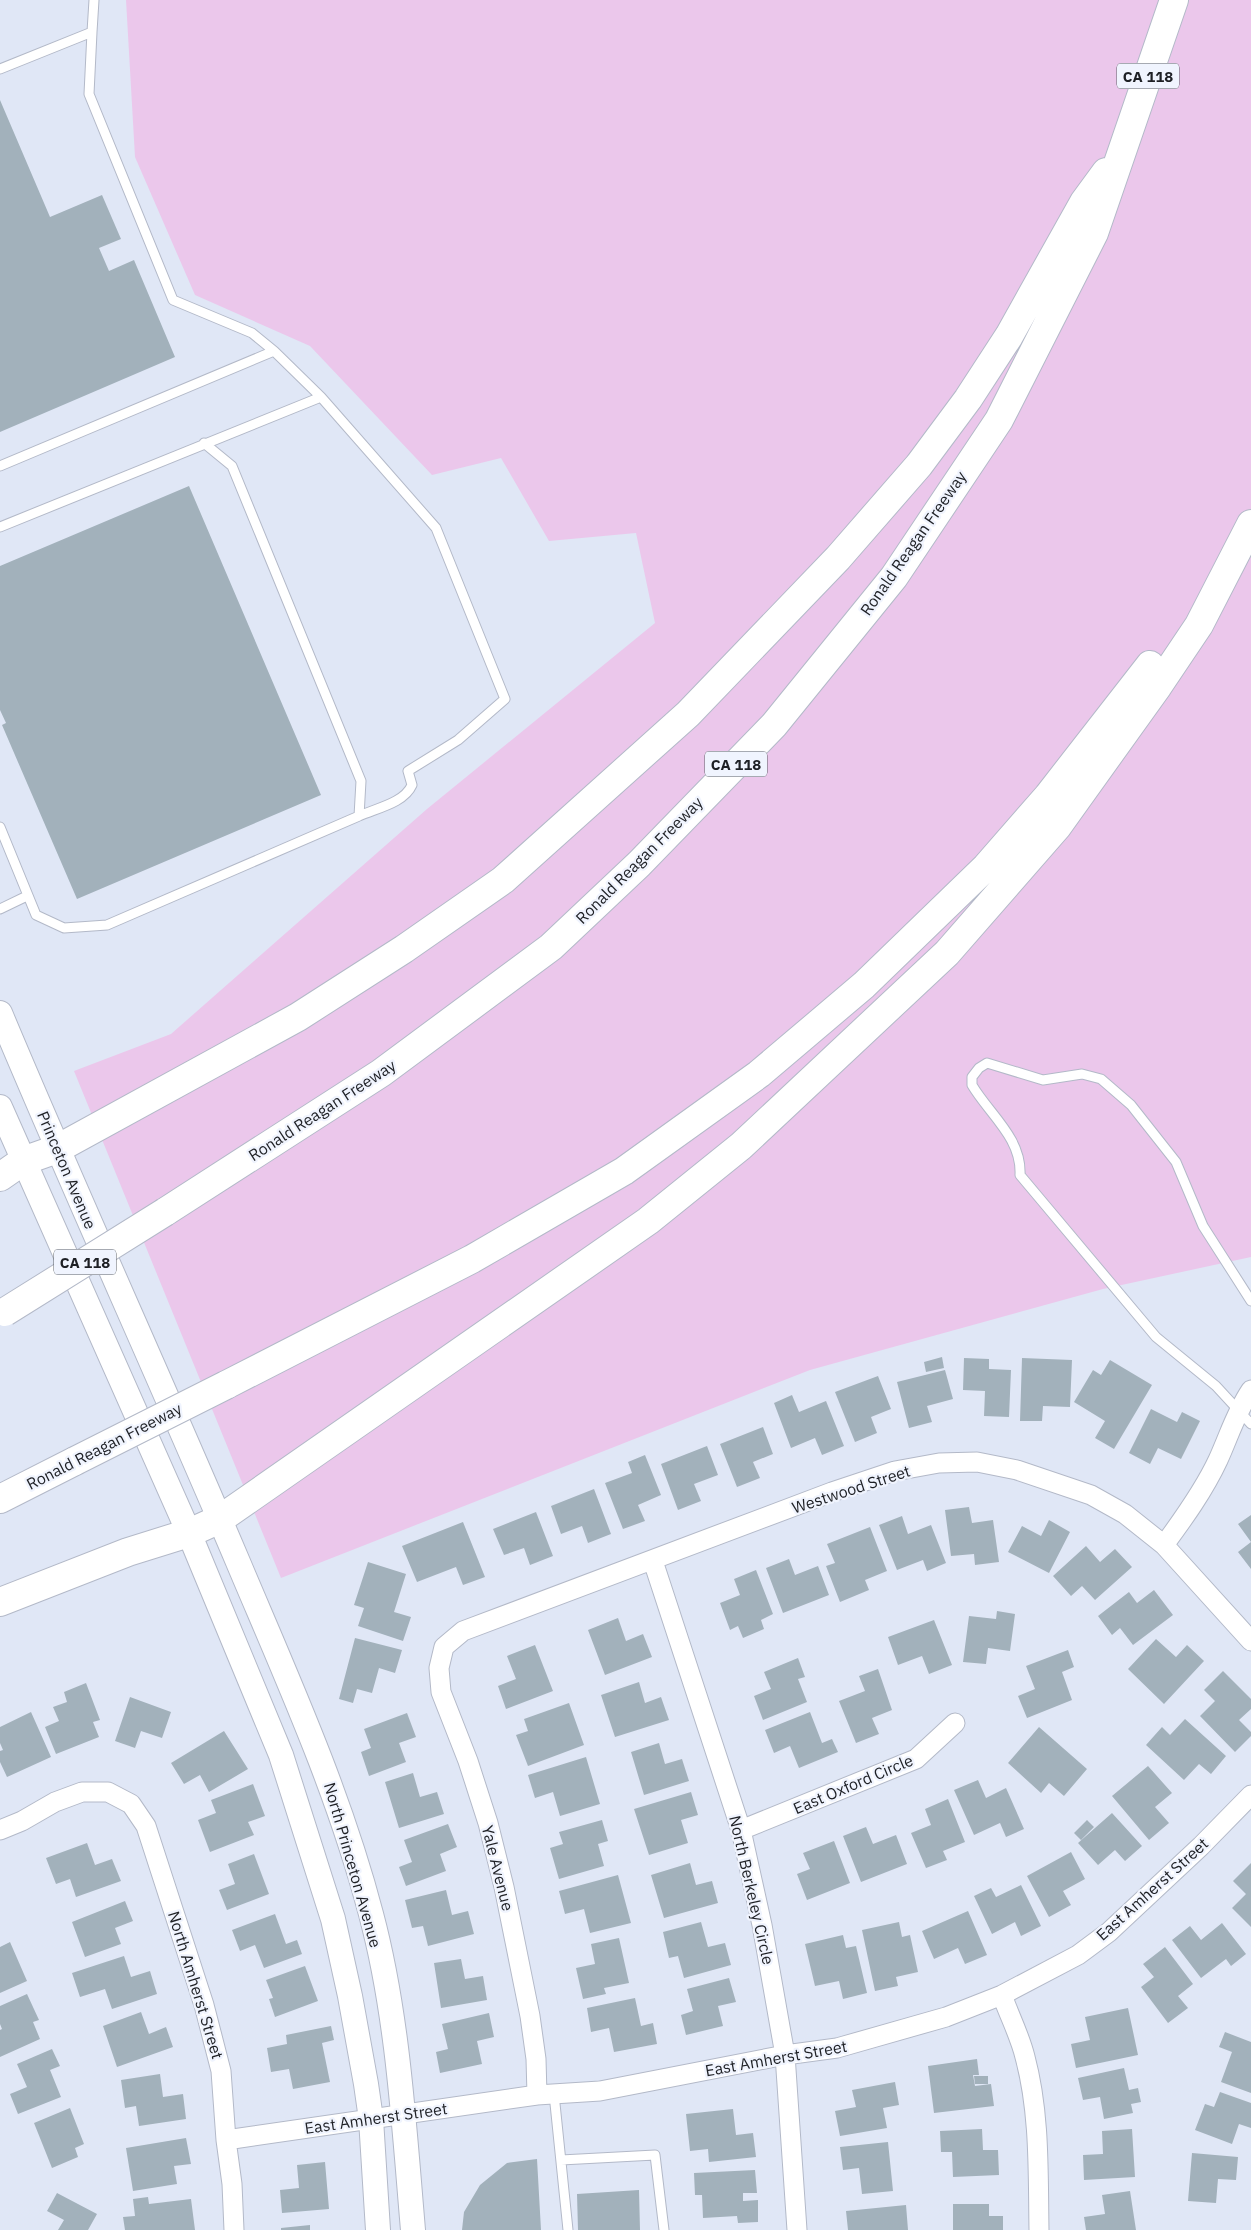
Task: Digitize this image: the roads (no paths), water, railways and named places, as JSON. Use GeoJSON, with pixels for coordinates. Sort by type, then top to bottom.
{"type":"FeatureCollection","features":[{"type":"Feature","properties":{"kind":"highway","name":"Ronald Reagan Freeway"},"geometry":{"type":"LineString","coordinates":[[2,1313],[381,1073],[551,947],[639,864],[774,724],[894,577],[999,420],[1094,233],[1174,0]]}},
{"type":"Feature","properties":{"kind":"highway"},"geometry":{"type":"LineString","coordinates":[[0,1177],[23,1161],[57,1149],[298,1016],[412,944],[503,880],[688,714],[838,558],[919,465],[968,399],[1009,336],[1084,202],[1121,151]]}},
{"type":"Feature","properties":{"kind":"highway","name":"Ronald Reagan Freeway"},"geometry":{"type":"LineString","coordinates":[[0,1499],[472,1259],[624,1171],[759,1074],[864,985],[986,867],[1048,796],[1140,680],[1251,523]]}},
{"type":"Feature","properties":{"kind":"highway"},"geometry":{"type":"LineString","coordinates":[[0,1602],[128,1552],[189,1532],[220,1519],[648,1221],[741,1146],[947,953],[1057,827],[1158,686],[1199,625],[1251,523]]}},
{"type":"Feature","properties":{"kind":"street","name":"Princeton Avenue"},"geometry":{"type":"LineString","coordinates":[[0,1013],[57,1149],[220,1519]]}},
{"type":"Feature","properties":{"kind":"street"},"geometry":{"type":"LineString","coordinates":[[0,1107],[189,1532],[281,1755],[333,1919],[341,1958],[366,2084],[378,2230]]}},
{"type":"Feature","properties":{"kind":"street"},"geometry":{"type":"LineString","coordinates":[[1164,1545],[1189,1511],[1245,1417],[1251,1390]]}},
{"type":"Feature","properties":{"kind":"street","name":"Westwood Street"},"geometry":{"type":"LineString","coordinates":[[444,1647],[463,1631],[832,1492],[895,1471],[939,1463],[976,1462],[1017,1470],[1091,1495],[1125,1514],[1164,1545],[1251,1642]]}},
{"type":"Feature","properties":{"kind":"street","name":"North Princeton Avenue"},"geometry":{"type":"LineString","coordinates":[[220,1519],[301,1711],[340,1810],[372,1916],[385,1984],[403,2116],[413,2230]]}},
{"type":"Feature","properties":{"kind":"street","name":"North Berkeley Circle"},"geometry":{"type":"LineString","coordinates":[[653,1561],[741,1830],[762,1925],[785,2055],[797,2230]]}},
{"type":"Feature","properties":{"kind":"street","name":"Yale Avenue"},"geometry":{"type":"LineString","coordinates":[[444,1647],[439,1668],[441,1692],[468,1762],[488,1824],[504,1887],[530,2016],[536,2058],[545,2095]]}},
{"type":"Feature","properties":{"kind":"street","name":"East Oxford Circle"},"geometry":{"type":"LineString","coordinates":[[741,1830],[916,1759],[955,1723]]}},
{"type":"Feature","properties":{"kind":"street","name":"North Amherst Street"},"geometry":{"type":"LineString","coordinates":[[0,1830],[22,1821],[55,1802],[82,1792],[108,1792],[131,1804],[146,1826],[204,2005],[219,2061],[232,2184],[234,2230]]}},
{"type":"Feature","properties":{"kind":"street","name":"East Amherst Street"},"geometry":{"type":"LineString","coordinates":[[226,2140],[545,2095],[600,2091],[785,2055],[837,2048],[946,2017],[1002,1995],[1078,1955],[1109,1932],[1201,1846],[1251,1795]]}},
{"type":"Feature","properties":{"kind":"street"},"geometry":{"type":"LineString","coordinates":[[1002,1995],[1025,2056],[1034,2107],[1037,2150],[1038,2230]]}},
{"type":"Feature","properties":{"kind":"lane"},"geometry":{"type":"LineString","coordinates":[[0,827],[36,915],[64,928],[107,925],[403,798],[409,792],[412,785],[408,771],[458,740],[505,699],[436,528],[321,397],[274,351],[252,333],[173,300],[89,94],[94,0]]}},
{"type":"Feature","properties":{"kind":"lane"},"geometry":{"type":"LineString","coordinates":[[0,69],[92,32]]}},
{"type":"Feature","properties":{"kind":"lane"},"geometry":{"type":"LineString","coordinates":[[0,466],[274,351]]}},
{"type":"Feature","properties":{"kind":"lane"},"geometry":{"type":"LineString","coordinates":[[0,527],[321,397]]}},
{"type":"Feature","properties":{"kind":"lane"},"geometry":{"type":"LineString","coordinates":[[204,443],[232,466],[361,781],[359,816]]}},
{"type":"Feature","properties":{"kind":"lane"},"geometry":{"type":"LineString","coordinates":[[0,909],[27,896]]}},
{"type":"Feature","properties":{"kind":"lane"},"geometry":{"type":"LineString","coordinates":[[1245,1417],[1216,1386],[1156,1337],[1020,1175],[1020,1162],[1016,1148],[972,1085],[972,1077],[979,1068],[987,1064],[998,1065],[1043,1080],[1082,1074],[1101,1079],[1131,1105],[1176,1162],[1203,1226],[1251,1301]]}},
{"type":"Feature","properties":{"kind":"lane"},"geometry":{"type":"LineString","coordinates":[[545,2095],[561,2160],[568,2230]]}},
{"type":"Feature","properties":{"kind":"lane"},"geometry":{"type":"LineString","coordinates":[[561,2160],[655,2155],[664,2230]]}}]}
